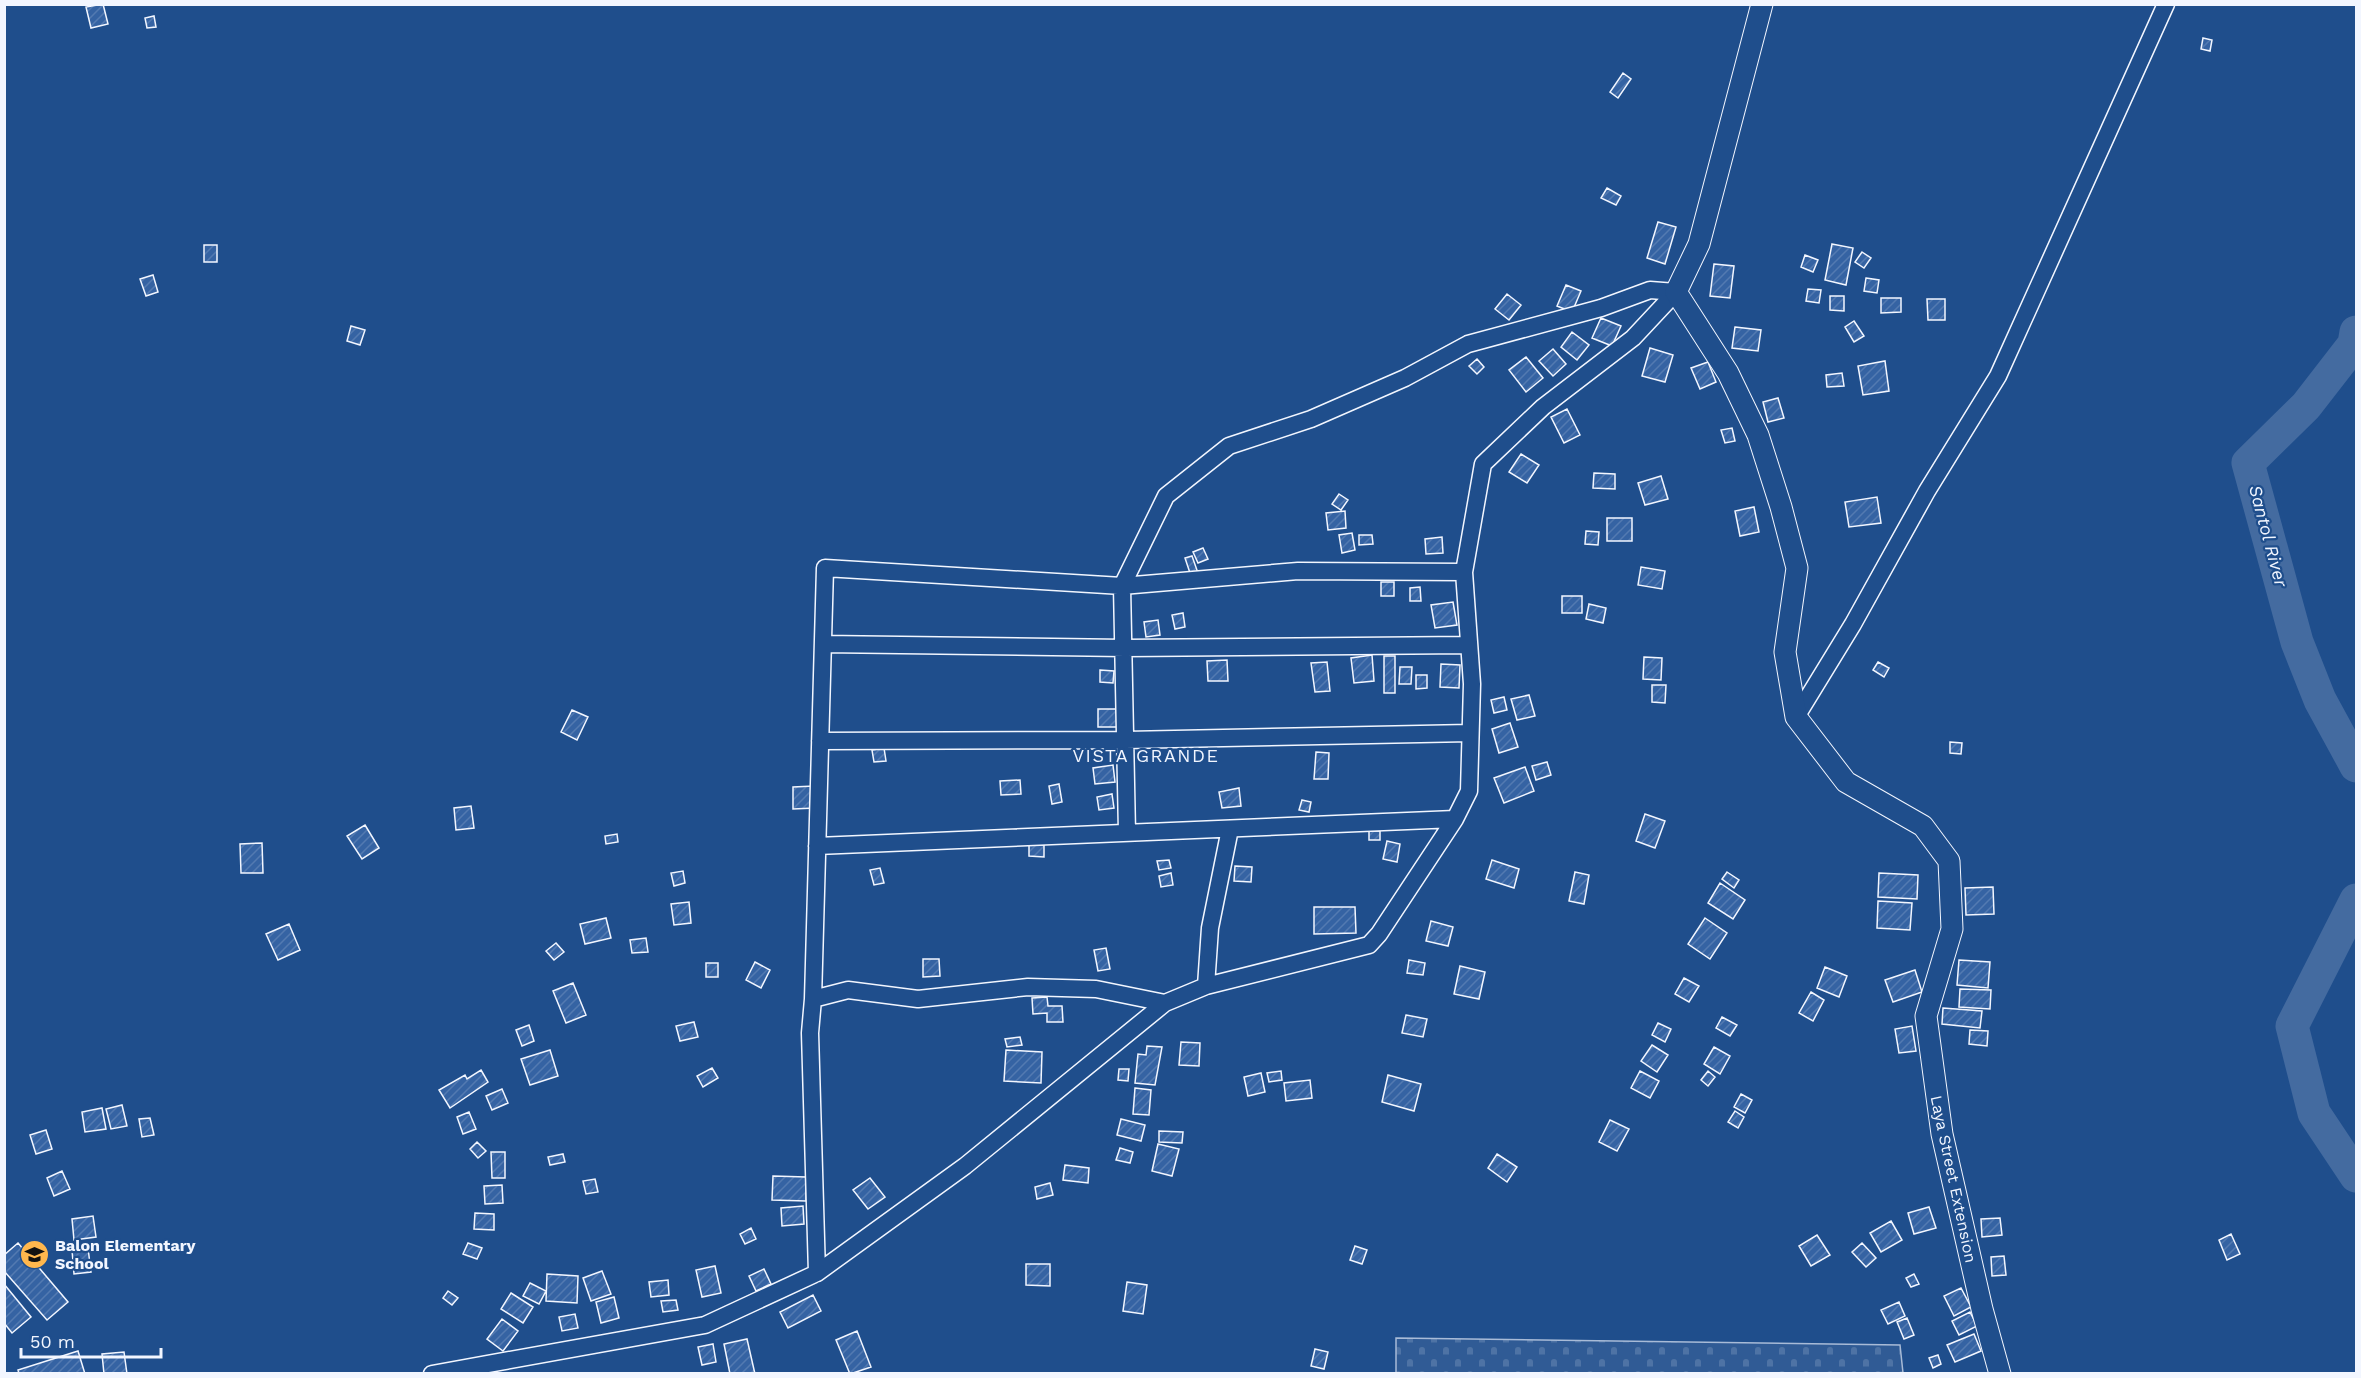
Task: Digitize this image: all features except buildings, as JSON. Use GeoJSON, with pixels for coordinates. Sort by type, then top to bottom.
{"type":"FeatureCollection","features":[{"type":"Feature","properties":{"kind":"street"},"geometry":{"type":"LineString","coordinates":[[432,1374],[705,1325],[818,1273],[965,1166],[1166,1003],[1206,986],[1369,945],[1379,934],[1455,819],[1469,791],[1472,684],[1467,645],[1464,572],[1483,464],[1543,407],[1633,338],[1676,292],[1699,244],[1762,4]]}},
{"type":"Feature","properties":{"kind":"street"},"geometry":{"type":"LineString","coordinates":[[1796,717],[1853,624],[1927,491],[1998,376],[2166,4]]}},
{"type":"Feature","properties":{"kind":"street"},"geometry":{"type":"LineString","coordinates":[[1127,833],[1122,586],[1166,496],[1229,446],[1332,410],[1405,378],[1468,344],[1601,308],[1650,290],[1676,292]]}},
{"type":"Feature","properties":{"kind":"street","name":"Laya Street Extension"},"geometry":{"type":"LineString","coordinates":[[1676,292],[1728,374],[1758,435],[1781,507],[1797,568],[1785,652],[1796,717],[1846,782],[1923,826],[1948,861],[1952,929],[1926,1016],[1942,1134],[1982,1309],[2000,1374]]}},
{"type":"Feature","properties":{"kind":"street"},"geometry":{"type":"LineString","coordinates":[[818,1273],[810,1033],[818,846],[825,568],[1122,586],[1298,571],[1464,572]]}},
{"type":"Feature","properties":{"kind":"street"},"geometry":{"type":"LineString","coordinates":[[823,644],[1125,648],[1467,645]]}},
{"type":"Feature","properties":{"kind":"street"},"geometry":{"type":"LineString","coordinates":[[820,741],[1126,740],[1470,733]]}},
{"type":"Feature","properties":{"kind":"street"},"geometry":{"type":"LineString","coordinates":[[818,846],[1455,819]]}},
{"type":"Feature","properties":{"kind":"street"},"geometry":{"type":"LineString","coordinates":[[1206,986],[1210,928],[1230,829]]}},
{"type":"Feature","properties":{"kind":"street"},"geometry":{"type":"LineString","coordinates":[[813,999],[848,990],[918,999],[1028,987],[1096,989],[1166,1003]]}},
{"type":"Feature","properties":{"kind":"green space"},"geometry":{"type":"Polygon","coordinates":[[[1396,1338],[1900,1345],[1903,1373],[1396,1373],[1396,1338]]]}},
{"type":"Feature","properties":{"kind":"waterway","name":"Santol River"},"geometry":{"type":"LineString","coordinates":[[2356,332],[2354,344],[2306,406],[2248,463],[2297,642],[2320,700],[2356,766]]}},
{"type":"Feature","properties":{"kind":"waterway","name":"Santol River"},"geometry":{"type":"LineString","coordinates":[[2356,900],[2292,1026],[2314,1113],[2356,1176]]}},
{"type":"Feature","properties":{"kind":"place","name":"Balon Elementary School"},"geometry":{"type":"Point","coordinates":[34,1254]}},
{"type":"Feature","properties":{"kind":"district","name":"VISTA GRANDE"},"geometry":{"type":"Point","coordinates":[1146,756]}}]}
